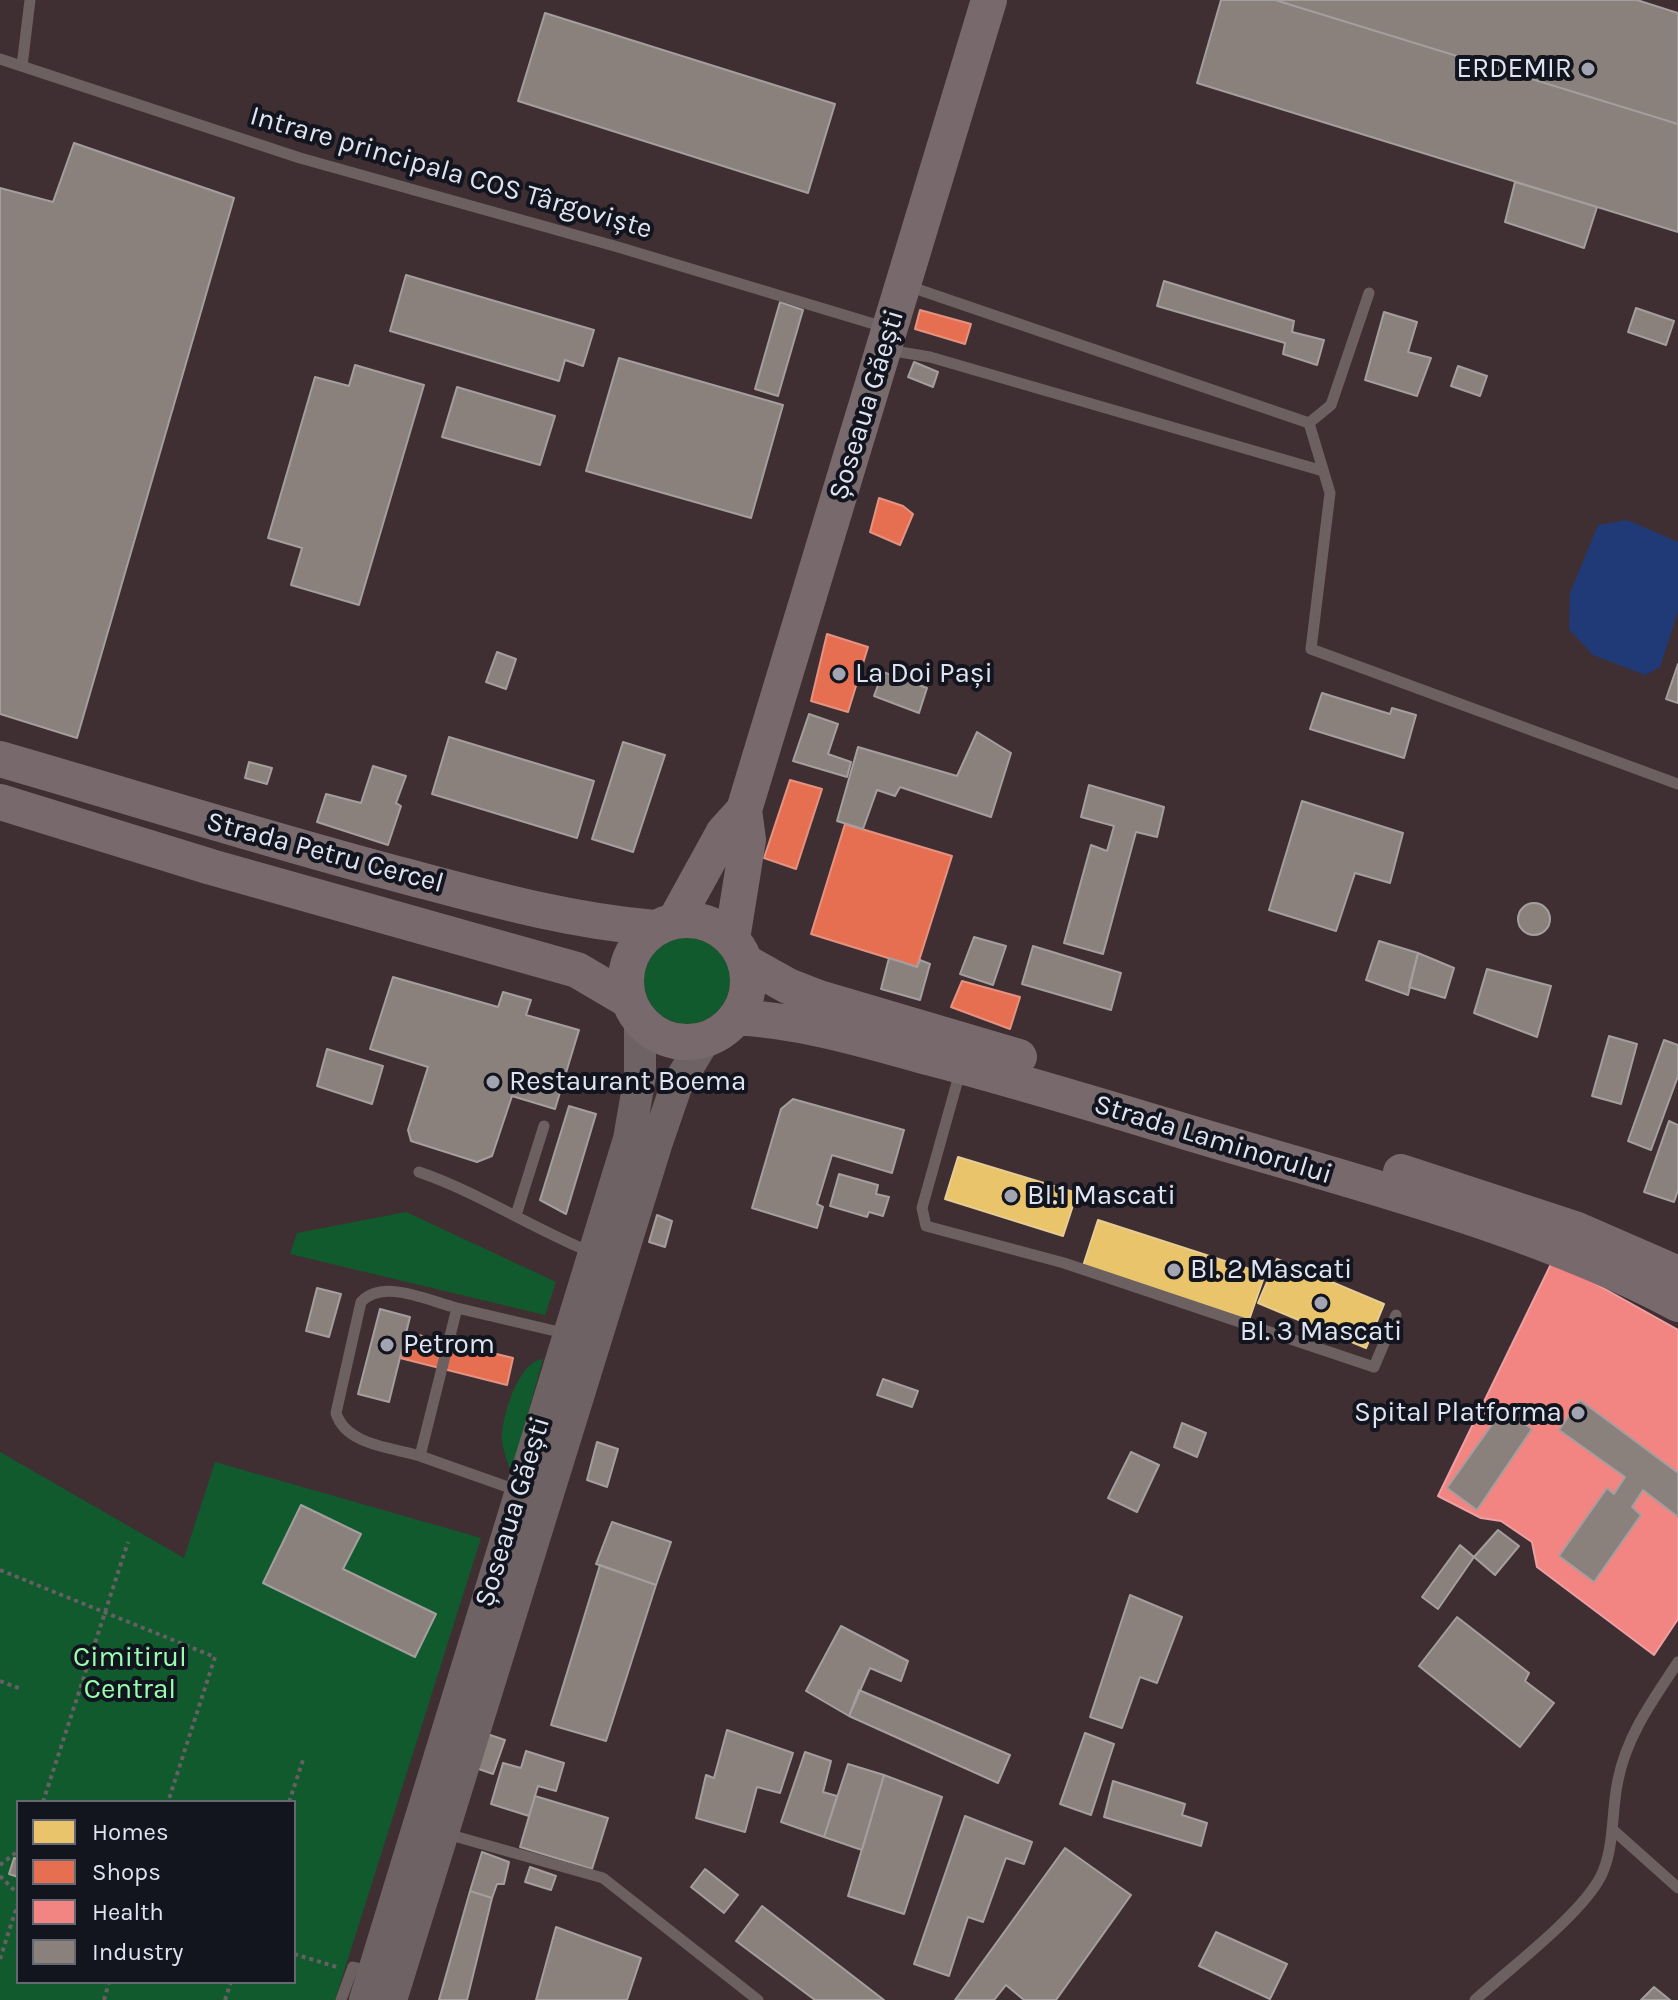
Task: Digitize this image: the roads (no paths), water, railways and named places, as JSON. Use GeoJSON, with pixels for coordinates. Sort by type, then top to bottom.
{"type":"FeatureCollection","features":[{"type":"Feature","properties":{"kind":"main road","name":"Șoseaua Găești"},"geometry":{"type":"LineString","coordinates":[[744,810],[989,0]]}},
{"type":"Feature","properties":{"kind":"main road","name":"Strada Petru Cercel"},"geometry":{"type":"LineString","coordinates":[[0,759],[285,843],[535,910],[592,923],[665,924]]}},
{"type":"Feature","properties":{"kind":"main road","name":"Strada Petru Cercel"},"geometry":{"type":"LineString","coordinates":[[0,802],[211,867],[577,970],[634,1010]]}},
{"type":"Feature","properties":{"kind":"main road"},"geometry":{"type":"LineString","coordinates":[[744,810],[748,840],[739,951],[747,993],[736,1017],[722,1031],[688,1042],[667,1039],[634,1010],[625,984],[628,962],[638,943],[665,924],[724,832],[744,810]]}},
{"type":"Feature","properties":{"kind":"main road"},"geometry":{"type":"LineString","coordinates":[[665,924],[706,922],[739,951]]}},
{"type":"Feature","properties":{"kind":"main road","name":"Strada Laminorului"},"geometry":{"type":"LineString","coordinates":[[739,951],[802,992],[965,1054],[1476,1222],[1563,1253],[1678,1304]]}},
{"type":"Feature","properties":{"kind":"main road","name":"Șoseaua Găești"},"geometry":{"type":"LineString","coordinates":[[581,1339],[593,1253],[635,1113],[640,1076],[634,1010]]}},
{"type":"Feature","properties":{"kind":"main road","name":"Strada Laminorului"},"geometry":{"type":"LineString","coordinates":[[736,1017],[823,1028],[965,1054],[1488,1198],[1575,1229],[1678,1274]]}},
{"type":"Feature","properties":{"kind":"main road","name":"Șoseaua Găești"},"geometry":{"type":"LineString","coordinates":[[376,1985],[581,1339],[676,1087],[705,1039]]}},
{"type":"Feature","properties":{"kind":"main road","name":"Șoseaua Găești"},"geometry":{"type":"LineString","coordinates":[[376,1985],[441,1832],[532,1495]]}},
{"type":"Feature","properties":{"kind":"lane"},"geometry":{"type":"LineString","coordinates":[[22,66],[30,0]]}},
{"type":"Feature","properties":{"kind":"lane","name":"Intrare principala COS Târgoviște"},"geometry":{"type":"LineString","coordinates":[[0,59],[300,158],[632,251],[887,339],[930,357],[1323,471]]}},
{"type":"Feature","properties":{"kind":"lane"},"geometry":{"type":"LineString","coordinates":[[903,284],[1309,423]]}},
{"type":"Feature","properties":{"kind":"lane"},"geometry":{"type":"LineString","coordinates":[[1309,423],[1331,405],[1369,293]]}},
{"type":"Feature","properties":{"kind":"lane"},"geometry":{"type":"LineString","coordinates":[[1309,423],[1330,493],[1311,649],[1678,784]]}},
{"type":"Feature","properties":{"kind":"lane"},"geometry":{"type":"LineString","coordinates":[[965,1054],[922,1208],[926,1226],[1064,1263],[1374,1367],[1396,1315]]}},
{"type":"Feature","properties":{"kind":"lane"},"geometry":{"type":"LineString","coordinates":[[516,1215],[544,1126]]}},
{"type":"Feature","properties":{"kind":"lane"},"geometry":{"type":"LineString","coordinates":[[419,1172],[462,1186],[555,1238],[593,1253]]}},
{"type":"Feature","properties":{"kind":"lane"},"geometry":{"type":"LineString","coordinates":[[532,1495],[420,1456],[353,1437],[340,1426],[336,1413],[361,1302],[370,1292],[382,1289],[581,1339]]}},
{"type":"Feature","properties":{"kind":"lane"},"geometry":{"type":"LineString","coordinates":[[420,1456],[457,1308]]}},
{"type":"Feature","properties":{"kind":"lane"},"geometry":{"type":"LineString","coordinates":[[1475,2000],[1581,1903],[1600,1877],[1627,1745],[1678,1662]]}},
{"type":"Feature","properties":{"kind":"lane"},"geometry":{"type":"LineString","coordinates":[[1612,1829],[1678,1888]]}},
{"type":"Feature","properties":{"kind":"lane"},"geometry":{"type":"LineString","coordinates":[[441,1832],[603,1878],[758,2000]]}},
{"type":"Feature","properties":{"kind":"lane"},"geometry":{"type":"LineString","coordinates":[[341,2000],[376,1985]]}},
{"type":"Feature","properties":{"kind":"water"},"geometry":{"type":"Polygon","coordinates":[[[1627,520],[1678,542],[1678,611],[1660,667],[1645,675],[1593,655],[1569,629],[1570,593],[1598,525],[1627,520]]]}},
{"type":"Feature","properties":{"kind":"place","name":"ERDEMIR"},"geometry":{"type":"Point","coordinates":[1588,69]}},
{"type":"Feature","properties":{"kind":"place","name":"La Doi Pași"},"geometry":{"type":"Point","coordinates":[839,674]}},
{"type":"Feature","properties":{"kind":"place","name":"Restaurant Boema"},"geometry":{"type":"Point","coordinates":[493,1082]}},
{"type":"Feature","properties":{"kind":"place","name":"Bl.1 Mascati"},"geometry":{"type":"Point","coordinates":[1011,1196]}},
{"type":"Feature","properties":{"kind":"place","name":"Bl. 2 Mascati"},"geometry":{"type":"Point","coordinates":[1174,1270]}},
{"type":"Feature","properties":{"kind":"place","name":"Bl. 3 Mascati"},"geometry":{"type":"Point","coordinates":[1321,1303]}},
{"type":"Feature","properties":{"kind":"place","name":"Petrom"},"geometry":{"type":"Point","coordinates":[387,1345]}},
{"type":"Feature","properties":{"kind":"place","name":"Spital Platforma"},"geometry":{"type":"Point","coordinates":[1578,1413]}},
{"type":"Feature","properties":{"kind":"park label","name":"Cimitirul Central"},"geometry":{"type":"Point","coordinates":[130,1674]}}]}
